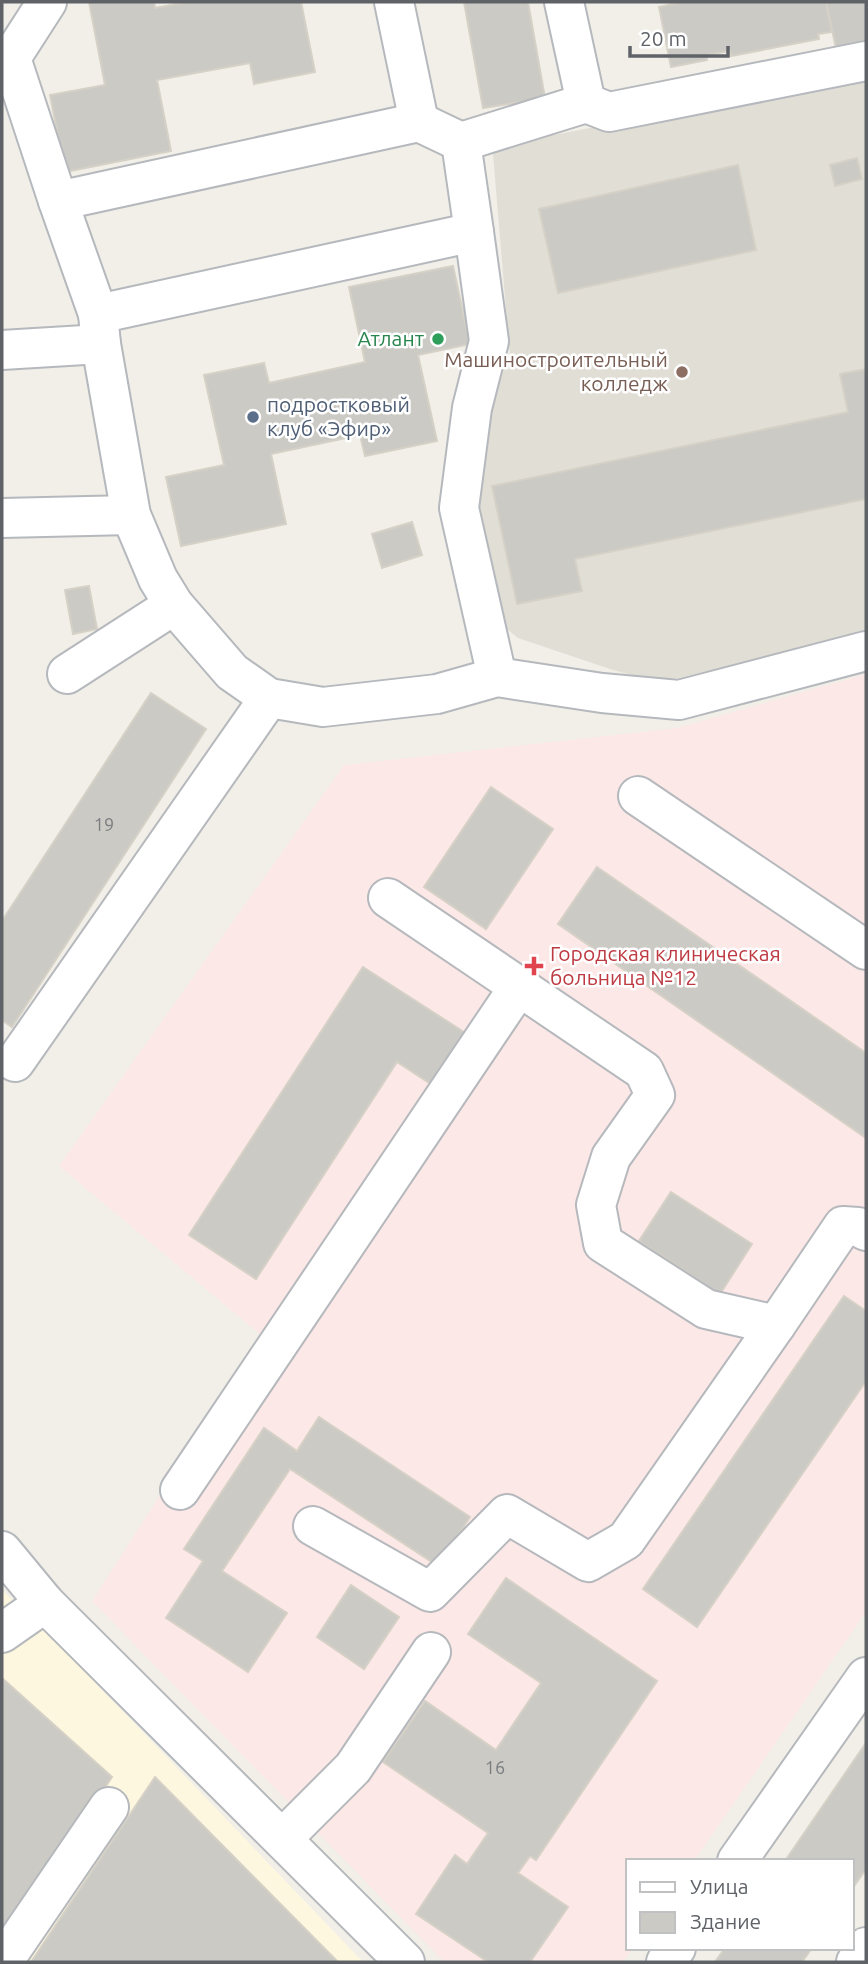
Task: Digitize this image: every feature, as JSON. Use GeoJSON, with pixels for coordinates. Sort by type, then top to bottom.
{"type":"FeatureCollection","features":[{"type":"Feature","properties":{"kind":"street"},"geometry":{"type":"LineString","coordinates":[[47,2],[6,59],[58,201],[99,329],[131,515],[158,579],[174,606],[232,672],[269,698],[323,708],[438,694],[497,677],[602,693],[679,700],[866,652]]}},
{"type":"Feature","properties":{"kind":"street"},"geometry":{"type":"LineString","coordinates":[[394,2],[418,122]]}},
{"type":"Feature","properties":{"kind":"street"},"geometry":{"type":"LineString","coordinates":[[564,2],[586,103]]}},
{"type":"Feature","properties":{"kind":"street"},"geometry":{"type":"LineString","coordinates":[[58,201],[418,122],[461,142],[586,103],[609,112],[866,61]]}},
{"type":"Feature","properties":{"kind":"street"},"geometry":{"type":"LineString","coordinates":[[461,142],[489,341],[472,408],[459,508],[497,677]]}},
{"type":"Feature","properties":{"kind":"street"},"geometry":{"type":"LineString","coordinates":[[2,350],[99,329],[474,232]]}},
{"type":"Feature","properties":{"kind":"street"},"geometry":{"type":"LineString","coordinates":[[2,519],[131,515]]}},
{"type":"Feature","properties":{"kind":"street"},"geometry":{"type":"LineString","coordinates":[[66,674],[174,606]]}},
{"type":"Feature","properties":{"kind":"street"},"geometry":{"type":"LineString","coordinates":[[15,1062],[269,698]]}},
{"type":"Feature","properties":{"kind":"street"},"geometry":{"type":"LineString","coordinates":[[638,796],[866,950]]}},
{"type":"Feature","properties":{"kind":"street"},"geometry":{"type":"LineString","coordinates":[[388,898],[644,1071],[655,1095],[611,1157],[596,1205],[603,1243],[706,1309],[776,1325]]}},
{"type":"Feature","properties":{"kind":"street"},"geometry":{"type":"LineString","coordinates":[[180,1490],[520,985]]}},
{"type":"Feature","properties":{"kind":"street"},"geometry":{"type":"LineString","coordinates":[[313,1525],[430,1592],[507,1514],[588,1562],[626,1540],[843,1226],[859,1227],[866,1231]]}},
{"type":"Feature","properties":{"kind":"street"},"geometry":{"type":"LineString","coordinates":[[2,1551],[45,1603],[405,1962]]}},
{"type":"Feature","properties":{"kind":"street"},"geometry":{"type":"LineString","coordinates":[[2,1633],[45,1603]]}},
{"type":"Feature","properties":{"kind":"street"},"geometry":{"type":"LineString","coordinates":[[283,1838],[352,1768],[431,1652]]}},
{"type":"Feature","properties":{"kind":"street"},"geometry":{"type":"LineString","coordinates":[[738,1859],[866,1677]]}},
{"type":"Feature","properties":{"kind":"street"},"geometry":{"type":"LineString","coordinates":[[3,1962],[109,1807]]}},
{"type":"Feature","properties":{"kind":"street"},"geometry":{"type":"LineString","coordinates":[[856,1962],[866,1947]]}},
{"type":"Feature","properties":{"kind":"shaded area","name":"Машиностроительный колледж"},"geometry":{"type":"Polygon","coordinates":[[[866,75],[866,633],[679,678],[650,680],[518,638],[501,624],[478,504],[487,387],[510,357],[493,154],[502,145],[866,75]]]}},
{"type":"Feature","properties":{"kind":"shaded area","name":"Городская клиническая больница №12"},"geometry":{"type":"Polygon","coordinates":[[[866,674],[866,1612],[695,1859],[626,1859],[626,1950],[632,1950],[623,1962],[444,1962],[92,1601],[262,1336],[59,1166],[344,765],[677,728],[866,674]]]}},
{"type":"Feature","properties":{"kind":"shaded area"},"geometry":{"type":"Polygon","coordinates":[[[2,1590],[66,1652],[363,1962],[2,1962],[2,1590]]]}},
{"type":"Feature","properties":{"kind":"building"},"geometry":{"type":"Polygon","coordinates":[[[89,2],[154,2],[155,8],[187,2],[301,2],[315,72],[254,84],[250,63],[157,80],[171,151],[65,172],[50,95],[105,85],[89,2]]]}},
{"type":"Feature","properties":{"kind":"building"},"geometry":{"type":"Polygon","coordinates":[[[464,2],[528,2],[545,98],[483,108],[464,2]]]}},
{"type":"Feature","properties":{"kind":"building"},"geometry":{"type":"Polygon","coordinates":[[[681,2],[826,2],[832,32],[818,34],[819,39],[731,56],[730,51],[706,55],[707,60],[671,67],[659,7],[681,2]]]}},
{"type":"Feature","properties":{"kind":"building"},"geometry":{"type":"Polygon","coordinates":[[[826,2],[866,2],[866,52],[836,48],[826,2]]]}},
{"type":"Feature","properties":{"kind":"building"},"geometry":{"type":"Polygon","coordinates":[[[857,158],[862,179],[835,186],[830,165],[857,158]]]}},
{"type":"Feature","properties":{"kind":"building"},"geometry":{"type":"Polygon","coordinates":[[[738,165],[756,250],[558,293],[539,209],[738,165]]]}},
{"type":"Feature","properties":{"kind":"building"},"geometry":{"type":"Polygon","coordinates":[[[453,266],[470,344],[418,355],[437,441],[365,456],[360,435],[271,454],[286,524],[181,546],[166,477],[224,465],[204,375],[264,363],[269,383],[365,362],[349,287],[453,266]]]}},
{"type":"Feature","properties":{"kind":"building"},"geometry":{"type":"Polygon","coordinates":[[[866,369],[866,499],[575,559],[582,591],[517,604],[492,486],[848,412],[840,374],[866,369]]]}},
{"type":"Feature","properties":{"kind":"building"},"geometry":{"type":"Polygon","coordinates":[[[412,522],[422,555],[382,568],[372,534],[412,522]]]}},
{"type":"Feature","properties":{"kind":"building"},"geometry":{"type":"Polygon","coordinates":[[[89,586],[97,629],[73,634],[65,590],[89,586]]]}},
{"type":"Feature","properties":{"kind":"building"},"geometry":{"type":"Polygon","coordinates":[[[151,693],[206,729],[12,1027],[2,1020],[2,921],[151,693]]]}},
{"type":"Feature","properties":{"kind":"building"},"geometry":{"type":"Polygon","coordinates":[[[491,787],[553,829],[486,929],[424,887],[491,787]]]}},
{"type":"Feature","properties":{"kind":"building"},"geometry":{"type":"Polygon","coordinates":[[[597,867],[866,1053],[866,1138],[558,924],[597,867]]]}},
{"type":"Feature","properties":{"kind":"building"},"geometry":{"type":"Polygon","coordinates":[[[363,967],[467,1034],[434,1086],[397,1062],[256,1279],[189,1235],[363,967]]]}},
{"type":"Feature","properties":{"kind":"building"},"geometry":{"type":"Polygon","coordinates":[[[671,1192],[752,1244],[720,1294],[639,1241],[671,1192]]]}},
{"type":"Feature","properties":{"kind":"building"},"geometry":{"type":"Polygon","coordinates":[[[844,1296],[866,1311],[866,1381],[697,1627],[643,1589],[844,1296]]]}},
{"type":"Feature","properties":{"kind":"building"},"geometry":{"type":"Polygon","coordinates":[[[319,1417],[470,1517],[438,1566],[290,1469],[222,1571],[287,1613],[248,1672],[166,1618],[203,1561],[184,1549],[264,1428],[297,1451],[319,1417]]]}},
{"type":"Feature","properties":{"kind":"building"},"geometry":{"type":"Polygon","coordinates":[[[506,1578],[657,1681],[536,1860],[530,1856],[518,1873],[568,1907],[530,1962],[488,1962],[416,1914],[455,1855],[467,1864],[488,1833],[383,1762],[425,1701],[496,1750],[541,1683],[468,1634],[506,1578]]]}},
{"type":"Feature","properties":{"kind":"building"},"geometry":{"type":"Polygon","coordinates":[[[351,1585],[399,1617],[364,1669],[317,1637],[351,1585]]]}},
{"type":"Feature","properties":{"kind":"building"},"geometry":{"type":"Polygon","coordinates":[[[2,1678],[112,1777],[2,1941],[2,1678]]]}},
{"type":"Feature","properties":{"kind":"building"},"geometry":{"type":"Polygon","coordinates":[[[866,1743],[866,1869],[854,1886],[854,1859],[786,1859],[866,1743]]]}},
{"type":"Feature","properties":{"kind":"building"},"geometry":{"type":"Polygon","coordinates":[[[155,1777],[338,1962],[31,1962],[155,1777]]]}},
{"type":"Feature","properties":{"kind":"building"},"geometry":{"type":"Polygon","coordinates":[[[724,1950],[811,1950],[802,1962],[715,1962],[724,1950]]]}},
{"type":"Feature","properties":{"kind":"place","name":"Атлант"},"geometry":{"type":"Point","coordinates":[438,339]}},
{"type":"Feature","properties":{"kind":"place","name":"Машиностроительный колледж"},"geometry":{"type":"Point","coordinates":[682,372]}},
{"type":"Feature","properties":{"kind":"place","name":"подростковый клуб «Эфир»"},"geometry":{"type":"Point","coordinates":[253,417]}},
{"type":"Feature","properties":{"kind":"place","name":"Городская клиническая больница №12"},"geometry":{"type":"Point","coordinates":[534,966]}}]}
